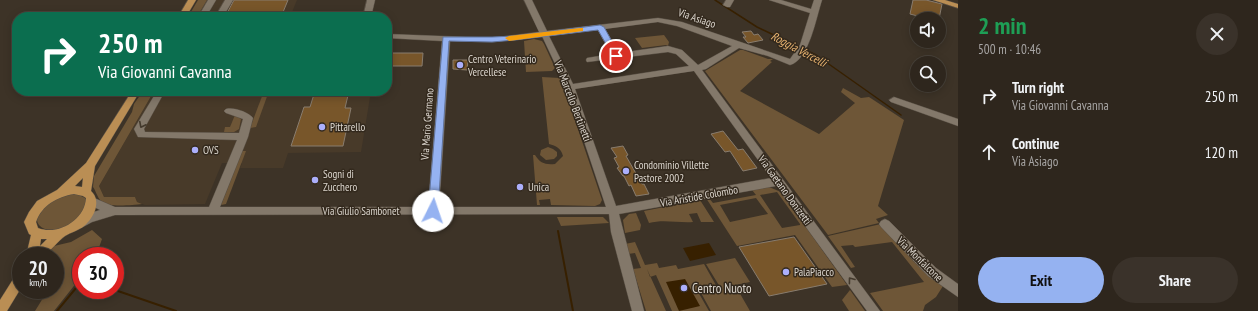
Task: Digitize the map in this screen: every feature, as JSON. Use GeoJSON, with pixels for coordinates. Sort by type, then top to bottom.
{"type":"FeatureCollection","features":[{"type":"Feature","properties":{"kind":"main road"},"geometry":{"type":"LineString","coordinates":[[185,12],[192,0]]}},
{"type":"Feature","properties":{"kind":"main road"},"geometry":{"type":"LineString","coordinates":[[937,0],[958,6]]}},
{"type":"Feature","properties":{"kind":"main road"},"geometry":{"type":"LineString","coordinates":[[90,166],[89,197],[92,206],[86,216],[75,226],[61,233],[48,236],[37,233],[30,226],[31,216],[39,206],[70,186],[90,166],[133,96]]}},
{"type":"Feature","properties":{"kind":"main road"},"geometry":{"type":"LineString","coordinates":[[58,193],[74,190],[89,197]]}},
{"type":"Feature","properties":{"kind":"main road"},"geometry":{"type":"LineString","coordinates":[[34,247],[37,233]]}},
{"type":"Feature","properties":{"kind":"main road"},"geometry":{"type":"LineString","coordinates":[[46,247],[61,233]]}},
{"type":"Feature","properties":{"kind":"main road"},"geometry":{"type":"LineString","coordinates":[[0,311],[12,292]]}},
{"type":"Feature","properties":{"kind":"street"},"geometry":{"type":"LineString","coordinates":[[205,12],[212,0]]}},
{"type":"Feature","properties":{"kind":"street"},"geometry":{"type":"LineString","coordinates":[[222,12],[229,0]]}},
{"type":"Feature","properties":{"kind":"street"},"geometry":{"type":"LineString","coordinates":[[368,12],[371,0]]}},
{"type":"Feature","properties":{"kind":"street","name":"Via Marcello Bertinetti"},"geometry":{"type":"LineString","coordinates":[[528,0],[570,88],[612,211],[638,311]]}},
{"type":"Feature","properties":{"kind":"street"},"geometry":{"type":"LineString","coordinates":[[773,0],[814,12],[818,0]]}},
{"type":"Feature","properties":{"kind":"street","name":"Via Asiago"},"geometry":{"type":"LineString","coordinates":[[392,36],[492,40],[658,20],[668,21],[758,52],[770,54],[790,62],[795,60],[802,48],[814,12]]}},
{"type":"Feature","properties":{"kind":"street"},"geometry":{"type":"LineString","coordinates":[[600,27],[616,56]]}},
{"type":"Feature","properties":{"kind":"street","name":"Via Mario Germano"},"geometry":{"type":"LineString","coordinates":[[433,211],[446,38]]}},
{"type":"Feature","properties":{"kind":"street"},"geometry":{"type":"LineString","coordinates":[[570,88],[703,67],[734,49],[738,45]]}},
{"type":"Feature","properties":{"kind":"street","name":"Via Gaetano Donizetti"},"geometry":{"type":"LineString","coordinates":[[590,60],[672,49],[679,52],[696,68],[874,311]]}},
{"type":"Feature","properties":{"kind":"street"},"geometry":{"type":"LineString","coordinates":[[158,96],[139,129],[141,135],[243,137]]}},
{"type":"Feature","properties":{"kind":"street"},"geometry":{"type":"LineString","coordinates":[[894,100],[958,123]]}},
{"type":"Feature","properties":{"kind":"street"},"geometry":{"type":"LineString","coordinates":[[213,210],[243,137],[248,118],[229,111]]}},
{"type":"Feature","properties":{"kind":"street","name":"Via Aristide Colombo"},"geometry":{"type":"LineString","coordinates":[[612,211],[779,181]]}},
{"type":"Feature","properties":{"kind":"street","name":"Via Giulio Sambonet"},"geometry":{"type":"LineString","coordinates":[[89,197],[98,205],[115,211]]}},
{"type":"Feature","properties":{"kind":"street","name":"Via Giulio Sambonet"},"geometry":{"type":"LineString","coordinates":[[75,226],[89,218],[115,211],[612,211]]}},
{"type":"Feature","properties":{"kind":"street","name":"Via Monfalcone"},"geometry":{"type":"LineString","coordinates":[[885,224],[932,272],[958,291]]}},
{"type":"Feature","properties":{"kind":"shaded area"},"geometry":{"type":"Polygon","coordinates":[[[198,0],[207,0],[200,12],[191,12],[198,0]]]}},
{"type":"Feature","properties":{"kind":"shaded area"},"geometry":{"type":"Polygon","coordinates":[[[207,0],[297,0],[292,12],[200,12],[207,0]]]}},
{"type":"Feature","properties":{"kind":"shaded area"},"geometry":{"type":"Polygon","coordinates":[[[664,35],[669,42],[668,46],[642,48],[635,38],[664,35]]]}},
{"type":"Feature","properties":{"kind":"shaded area"},"geometry":{"type":"Polygon","coordinates":[[[534,39],[542,41],[544,44],[555,68],[552,71],[526,72],[524,41],[534,39]]]}},
{"type":"Feature","properties":{"kind":"shaded area"},"geometry":{"type":"Polygon","coordinates":[[[740,50],[768,59],[773,59],[770,61],[772,62],[740,91],[819,134],[855,103],[841,92],[843,88],[861,98],[869,97],[904,120],[878,206],[888,215],[876,219],[879,223],[828,235],[705,71],[740,50]]]}},
{"type":"Feature","properties":{"kind":"shaded area"},"geometry":{"type":"Polygon","coordinates":[[[542,77],[560,78],[602,200],[600,204],[595,206],[551,205],[550,199],[539,200],[540,205],[537,205],[533,155],[535,155],[541,162],[548,164],[555,164],[563,156],[558,148],[549,144],[542,77]]]}},
{"type":"Feature","properties":{"kind":"shaded area"},"geometry":{"type":"Polygon","coordinates":[[[140,96],[151,96],[99,186],[104,197],[135,197],[137,202],[142,204],[120,206],[109,205],[101,201],[93,187],[94,176],[132,112],[134,104],[140,96]]]}},
{"type":"Feature","properties":{"kind":"shaded area"},"geometry":{"type":"Polygon","coordinates":[[[151,96],[370,96],[361,152],[288,153],[283,168],[240,168],[242,163],[222,163],[205,204],[145,205],[137,202],[135,197],[104,197],[99,186],[151,96]]]}},
{"type":"Feature","properties":{"kind":"shaded area"},"geometry":{"type":"Polygon","coordinates":[[[262,96],[267,96],[256,127],[250,128],[262,96]]]}},
{"type":"Feature","properties":{"kind":"shaded area"},"geometry":{"type":"Polygon","coordinates":[[[235,115],[241,119],[239,129],[234,132],[224,132],[225,127],[230,127],[235,115]]]}},
{"type":"Feature","properties":{"kind":"shaded area"},"geometry":{"type":"Polygon","coordinates":[[[548,147],[557,152],[557,156],[554,159],[546,160],[540,155],[541,150],[548,147]]]}},
{"type":"Feature","properties":{"kind":"shaded area"},"geometry":{"type":"Polygon","coordinates":[[[242,151],[246,151],[226,204],[221,205],[242,151]]]}},
{"type":"Feature","properties":{"kind":"shaded area"},"geometry":{"type":"Polygon","coordinates":[[[769,187],[781,192],[847,285],[832,287],[795,235],[737,246],[706,198],[708,197],[713,203],[756,195],[752,190],[769,187]],[[777,192],[760,195],[782,228],[800,225],[800,224],[777,192]],[[756,198],[720,205],[730,222],[768,214],[756,198]]]}},
{"type":"Feature","properties":{"kind":"shaded area"},"geometry":{"type":"Polygon","coordinates":[[[75,193],[85,198],[87,202],[84,213],[80,218],[62,228],[49,230],[39,225],[37,221],[38,217],[40,212],[47,204],[62,195],[75,193]]]}},
{"type":"Feature","properties":{"kind":"shaded area"},"geometry":{"type":"Polygon","coordinates":[[[700,200],[714,222],[701,222],[697,213],[689,214],[693,222],[660,221],[649,223],[644,211],[700,200]]]}},
{"type":"Feature","properties":{"kind":"shaded area"},"geometry":{"type":"Polygon","coordinates":[[[636,213],[641,225],[640,230],[625,233],[623,220],[629,214],[636,213]]]}},
{"type":"Feature","properties":{"kind":"shaded area"},"geometry":{"type":"Polygon","coordinates":[[[557,217],[603,217],[609,223],[561,226],[557,217]]]}},
{"type":"Feature","properties":{"kind":"shaded area"},"geometry":{"type":"Polygon","coordinates":[[[881,224],[925,273],[943,286],[936,297],[925,305],[923,311],[883,311],[870,293],[924,282],[892,242],[855,247],[853,245],[841,246],[855,267],[851,268],[828,236],[881,224]]]}},
{"type":"Feature","properties":{"kind":"shaded area"},"geometry":{"type":"Polygon","coordinates":[[[92,230],[102,239],[99,247],[72,247],[72,288],[64,298],[64,247],[53,247],[71,242],[92,230]]]}},
{"type":"Feature","properties":{"kind":"shaded area","name":"Centro Nuoto"},"geometry":{"type":"Polygon","coordinates":[[[635,242],[645,265],[657,263],[659,268],[676,265],[678,269],[704,264],[717,287],[697,290],[709,311],[672,311],[656,275],[651,277],[666,311],[646,311],[633,269],[641,268],[635,253],[628,254],[625,244],[635,242]]]}},
{"type":"Feature","properties":{"kind":"shaded area"},"geometry":{"type":"Polygon","coordinates":[[[709,243],[716,255],[690,261],[683,248],[709,243]]]}},
{"type":"Feature","properties":{"kind":"shaded area"},"geometry":{"type":"Polygon","coordinates":[[[735,258],[750,282],[735,285],[750,311],[711,311],[700,291],[720,287],[706,264],[735,258]]]}},
{"type":"Feature","properties":{"kind":"shaded area"},"geometry":{"type":"Polygon","coordinates":[[[685,279],[700,306],[679,311],[666,282],[685,279]]]}},
{"type":"Feature","properties":{"kind":"shaded area"},"geometry":{"type":"Polygon","coordinates":[[[850,290],[865,311],[849,311],[842,300],[850,290]]]}},
{"type":"Feature","properties":{"kind":"shaded area"},"geometry":{"type":"Polygon","coordinates":[[[42,299],[64,299],[54,311],[35,311],[42,299]]]}},
{"type":"Feature","properties":{"kind":"building"},"geometry":{"type":"Polygon","coordinates":[[[234,0],[288,0],[283,12],[228,12],[234,0]]]}},
{"type":"Feature","properties":{"kind":"building"},"geometry":{"type":"Polygon","coordinates":[[[913,0],[926,0],[942,4],[940,12],[910,12],[913,0]]]}},
{"type":"Feature","properties":{"kind":"building"},"geometry":{"type":"Polygon","coordinates":[[[751,31],[754,35],[758,34],[763,40],[748,43],[743,37],[746,37],[742,32],[751,31]]]}},
{"type":"Feature","properties":{"kind":"building"},"geometry":{"type":"Polygon","coordinates":[[[392,53],[423,53],[422,66],[392,66],[392,53]]]}},
{"type":"Feature","properties":{"kind":"building","name":"Centro Veterinario Vercellese"},"geometry":{"type":"Polygon","coordinates":[[[453,60],[468,60],[467,70],[453,69],[453,60]]]}},
{"type":"Feature","properties":{"kind":"building","name":"Pittarello"},"geometry":{"type":"Polygon","coordinates":[[[313,96],[348,96],[345,108],[351,108],[343,146],[291,146],[304,107],[310,107],[313,96]]]}},
{"type":"Feature","properties":{"kind":"building"},"geometry":{"type":"Polygon","coordinates":[[[723,131],[738,150],[743,149],[757,168],[743,171],[730,151],[725,152],[711,134],[723,131]]]}},
{"type":"Feature","properties":{"kind":"building","name":"Condominio Villette Pastore 2002"},"geometry":{"type":"Polygon","coordinates":[[[623,146],[628,155],[626,156],[649,194],[636,196],[631,185],[629,186],[624,176],[617,168],[619,167],[614,158],[617,157],[611,148],[623,146]]]}},
{"type":"Feature","properties":{"kind":"building","name":"PalaPiacco"},"geometry":{"type":"Polygon","coordinates":[[[794,237],[827,284],[769,296],[739,247],[794,237]]]}},
{"type":"Feature","properties":{"kind":"waterway","name":"Roggia Vercelli"},"geometry":{"type":"LineString","coordinates":[[715,0],[757,27],[816,55],[901,115]]}},
{"type":"Feature","properties":{"kind":"waterway"},"geometry":{"type":"LineString","coordinates":[[558,231],[573,311]]}},
{"type":"Feature","properties":{"kind":"waterway"},"geometry":{"type":"LineString","coordinates":[[57,311],[72,293]]}},
{"type":"Feature","properties":{"kind":"waterway"},"geometry":{"type":"LineString","coordinates":[[124,293],[176,311]]}},
{"type":"Feature","properties":{"kind":"slow traffic"},"geometry":{"type":"LineString","coordinates":[[509,38],[580,30]]}},
{"type":"Feature","properties":{"kind":"place","name":"Centro Veterinario Vercellese"},"geometry":{"type":"Point","coordinates":[460,65]}},
{"type":"Feature","properties":{"kind":"place","name":"Pittarello"},"geometry":{"type":"Point","coordinates":[322,127]}},
{"type":"Feature","properties":{"kind":"place","name":"OVS"},"geometry":{"type":"Point","coordinates":[195,150]}},
{"type":"Feature","properties":{"kind":"place","name":"Condominio Villette Pastore 2002"},"geometry":{"type":"Point","coordinates":[626,171]}},
{"type":"Feature","properties":{"kind":"place","name":"Sogni di Zucchero"},"geometry":{"type":"Point","coordinates":[315,180]}},
{"type":"Feature","properties":{"kind":"place","name":"Unica"},"geometry":{"type":"Point","coordinates":[520,187]}},
{"type":"Feature","properties":{"kind":"place","name":"PalaPiacco"},"geometry":{"type":"Point","coordinates":[786,272]}},
{"type":"Feature","properties":{"kind":"place","name":"Centro Nuoto"},"geometry":{"type":"Point","coordinates":[684,288]}},
{"type":"Feature","properties":{"kind":"route"},"geometry":{"type":"LineString","coordinates":[[433,211],[446,38],[492,40],[600,27],[603,35],[616,56]]}}]}
